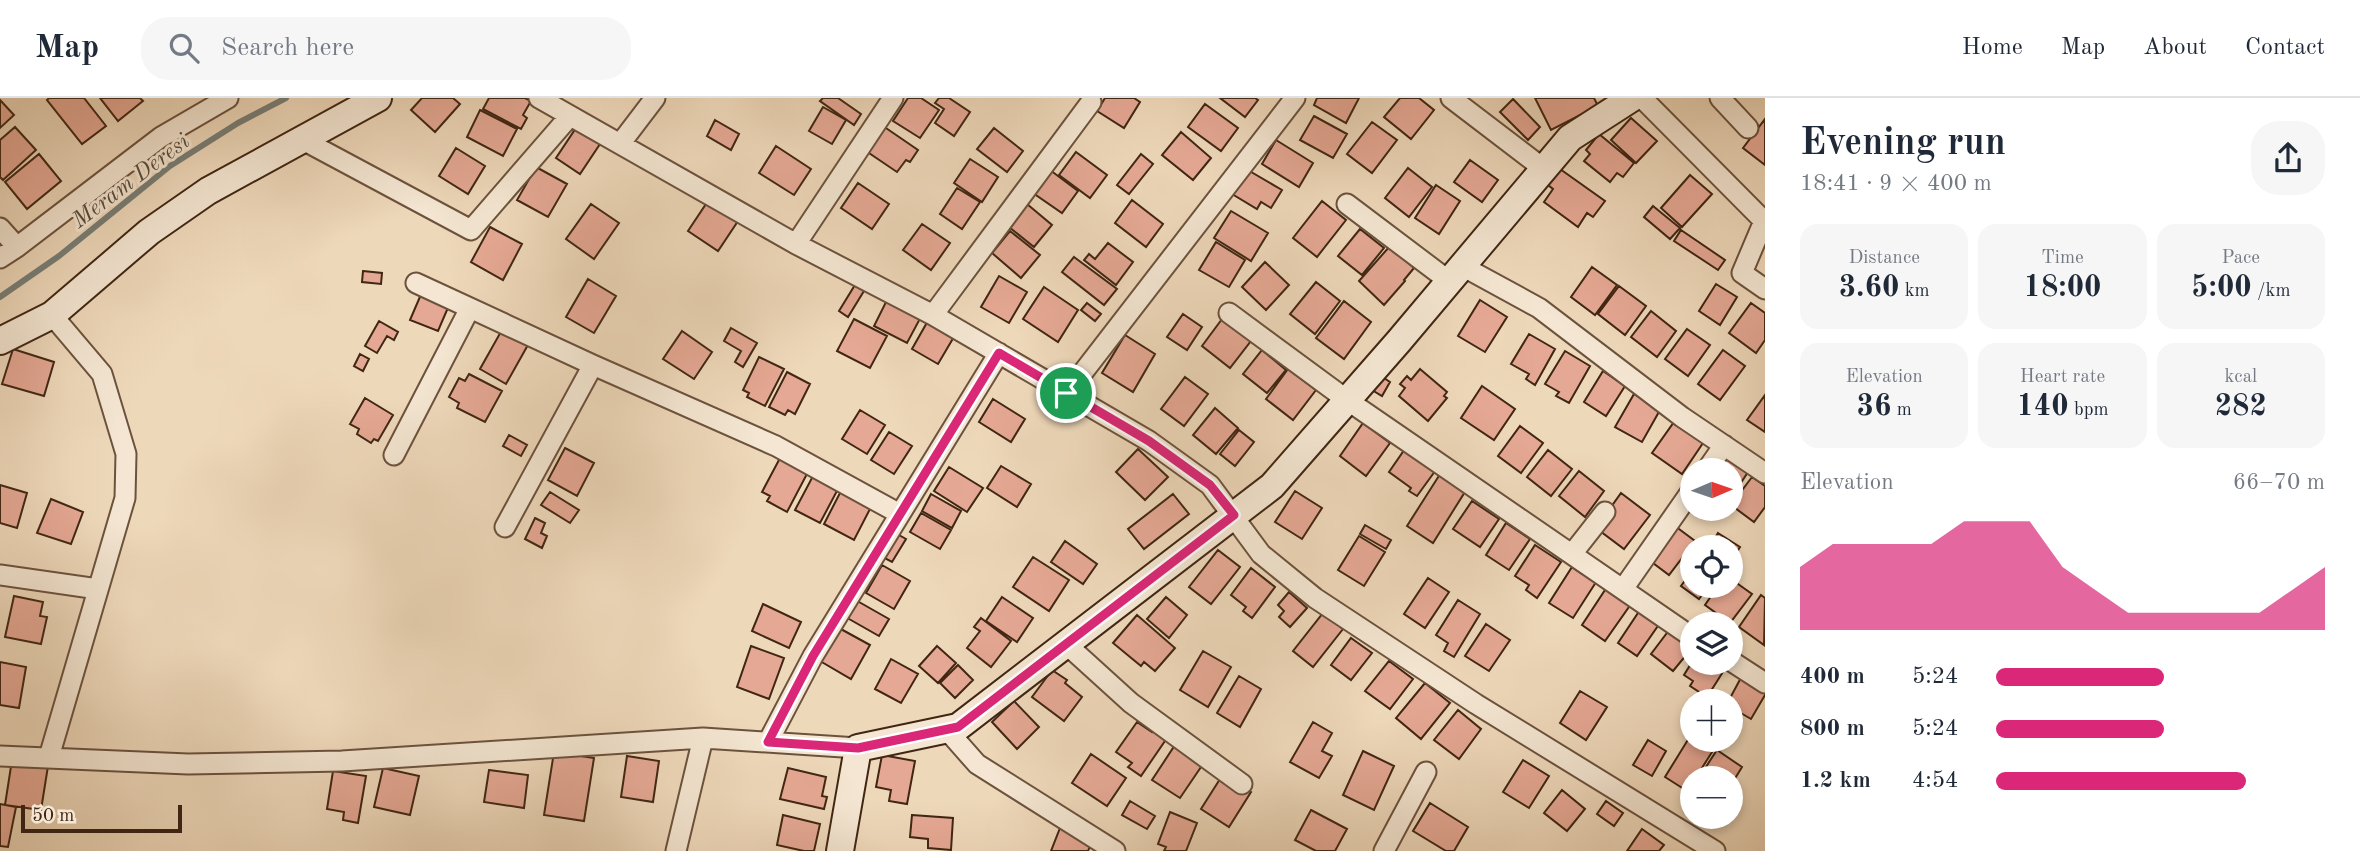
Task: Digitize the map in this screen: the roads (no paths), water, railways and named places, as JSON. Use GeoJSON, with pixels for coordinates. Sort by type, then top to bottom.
{"type":"FeatureCollection","features":[{"type":"Feature","properties":{"kind":"street"},"geometry":{"type":"LineString","coordinates":[[0,258],[161,137],[228,98]]}},
{"type":"Feature","properties":{"kind":"street"},"geometry":{"type":"LineString","coordinates":[[0,341],[52,315],[149,232],[208,191],[378,98]]}},
{"type":"Feature","properties":{"kind":"street"},"geometry":{"type":"LineString","coordinates":[[539,98],[796,244],[933,315],[1149,441],[1210,485],[1261,554],[1315,598],[1476,704],[1715,851]]}},
{"type":"Feature","properties":{"kind":"street"},"geometry":{"type":"LineString","coordinates":[[620,144],[655,98]]}},
{"type":"Feature","properties":{"kind":"street"},"geometry":{"type":"LineString","coordinates":[[796,244],[893,98]]}},
{"type":"Feature","properties":{"kind":"street"},"geometry":{"type":"LineString","coordinates":[[1066,393],[1295,98]]}},
{"type":"Feature","properties":{"kind":"street"},"geometry":{"type":"LineString","coordinates":[[1451,98],[1544,169]]}},
{"type":"Feature","properties":{"kind":"street"},"geometry":{"type":"LineString","coordinates":[[0,756],[188,764],[342,761],[703,738],[858,748],[958,727],[1272,486],[1570,138],[1632,98]]}},
{"type":"Feature","properties":{"kind":"street"},"geometry":{"type":"LineString","coordinates":[[1642,98],[1764,221],[1742,273],[1765,289]]}},
{"type":"Feature","properties":{"kind":"street"},"geometry":{"type":"LineString","coordinates":[[1720,98],[1748,128]]}},
{"type":"Feature","properties":{"kind":"street"},"geometry":{"type":"LineString","coordinates":[[933,315],[1091,102]]}},
{"type":"Feature","properties":{"kind":"street"},"geometry":{"type":"LineString","coordinates":[[303,141],[471,230],[569,117]]}},
{"type":"Feature","properties":{"kind":"street"},"geometry":{"type":"LineString","coordinates":[[1347,204],[1456,274],[1539,308],[1682,416],[1765,473]]}},
{"type":"Feature","properties":{"kind":"street"},"geometry":{"type":"LineString","coordinates":[[0,228],[17,247]]}},
{"type":"Feature","properties":{"kind":"street"},"geometry":{"type":"LineString","coordinates":[[416,283],[776,446],[900,514]]}},
{"type":"Feature","properties":{"kind":"street"},"geometry":{"type":"LineString","coordinates":[[394,455],[470,308]]}},
{"type":"Feature","properties":{"kind":"street"},"geometry":{"type":"LineString","coordinates":[[1229,313],[1347,400],[1680,629]]}},
{"type":"Feature","properties":{"kind":"street"},"geometry":{"type":"LineString","coordinates":[[49,757],[125,498],[126,454],[102,374],[52,315]]}},
{"type":"Feature","properties":{"kind":"street"},"geometry":{"type":"LineString","coordinates":[[768,742],[813,656],[999,353]]}},
{"type":"Feature","properties":{"kind":"street"},"geometry":{"type":"LineString","coordinates":[[505,527],[593,365]]}},
{"type":"Feature","properties":{"kind":"street"},"geometry":{"type":"LineString","coordinates":[[1715,458],[1724,445]]}},
{"type":"Feature","properties":{"kind":"street"},"geometry":{"type":"LineString","coordinates":[[1623,589],[1680,507]]}},
{"type":"Feature","properties":{"kind":"street"},"geometry":{"type":"LineString","coordinates":[[1572,554],[1605,512]]}},
{"type":"Feature","properties":{"kind":"street"},"geometry":{"type":"LineString","coordinates":[[0,575],[98,589]]}},
{"type":"Feature","properties":{"kind":"street"},"geometry":{"type":"LineString","coordinates":[[1066,644],[1131,703],[1242,784]]}},
{"type":"Feature","properties":{"kind":"street"},"geometry":{"type":"LineString","coordinates":[[1743,669],[1765,683]]}},
{"type":"Feature","properties":{"kind":"street"},"geometry":{"type":"LineString","coordinates":[[947,730],[977,764],[1115,851]]}},
{"type":"Feature","properties":{"kind":"street"},"geometry":{"type":"LineString","coordinates":[[676,851],[703,738]]}},
{"type":"Feature","properties":{"kind":"street"},"geometry":{"type":"LineString","coordinates":[[839,851],[858,748]]}},
{"type":"Feature","properties":{"kind":"street"},"geometry":{"type":"LineString","coordinates":[[1384,851],[1426,772]]}},
{"type":"Feature","properties":{"kind":"waterway","name":"Meram Deresi"},"geometry":{"type":"LineString","coordinates":[[0,297],[59,256],[170,166],[238,123],[286,98]]}}]}
